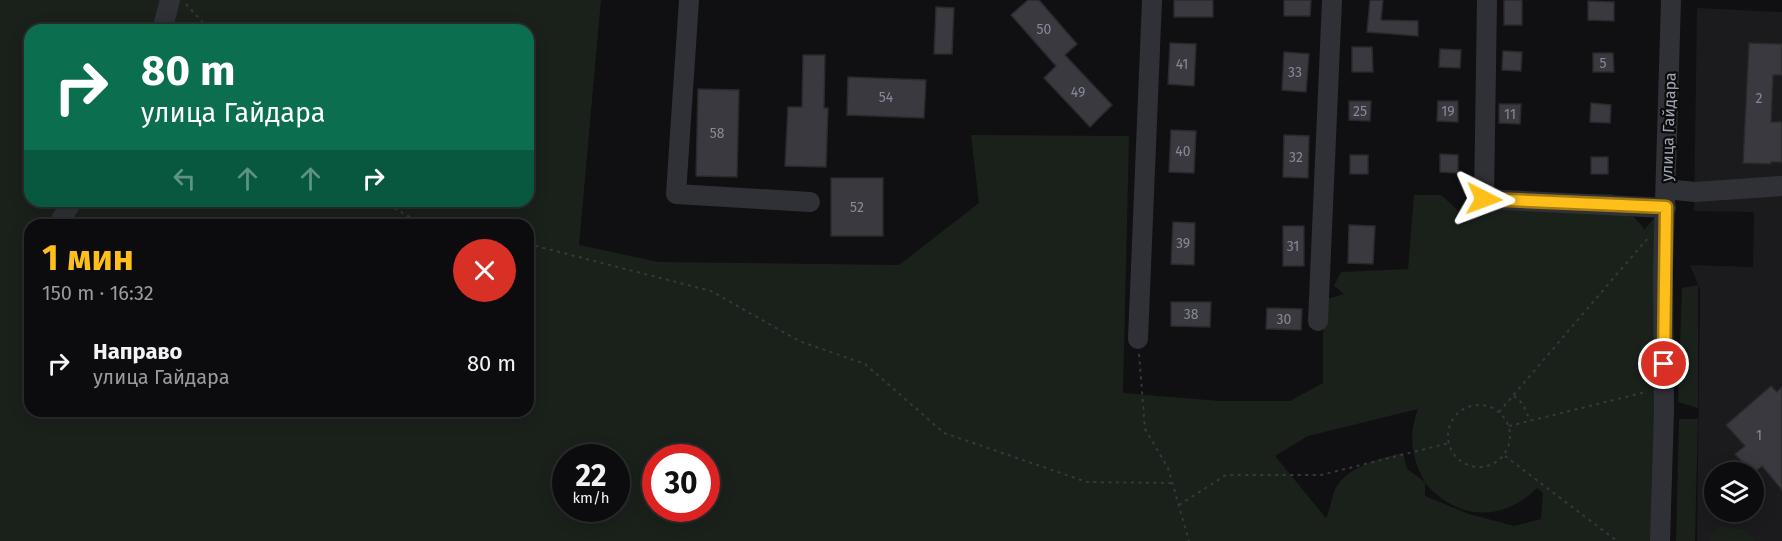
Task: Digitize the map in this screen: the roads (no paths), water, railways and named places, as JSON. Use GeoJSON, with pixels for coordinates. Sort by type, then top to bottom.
{"type":"FeatureCollection","features":[{"type":"Feature","properties":{"kind":"street"},"geometry":{"type":"LineString","coordinates":[[164,24],[170,0]]}},
{"type":"Feature","properties":{"kind":"street"},"geometry":{"type":"LineString","coordinates":[[689,0],[676,194],[810,202]]}},
{"type":"Feature","properties":{"kind":"street"},"geometry":{"type":"LineString","coordinates":[[1138,339],[1152,0]]}},
{"type":"Feature","properties":{"kind":"street"},"geometry":{"type":"LineString","coordinates":[[1318,321],[1332,0]]}},
{"type":"Feature","properties":{"kind":"street"},"geometry":{"type":"LineString","coordinates":[[1487,0],[1484,199],[1666,198],[1695,192],[1782,186]]}},
{"type":"Feature","properties":{"kind":"street","name":"улица Гайдара"},"geometry":{"type":"LineString","coordinates":[[1660,541],[1664,387],[1663,269],[1671,0]]}}]}
